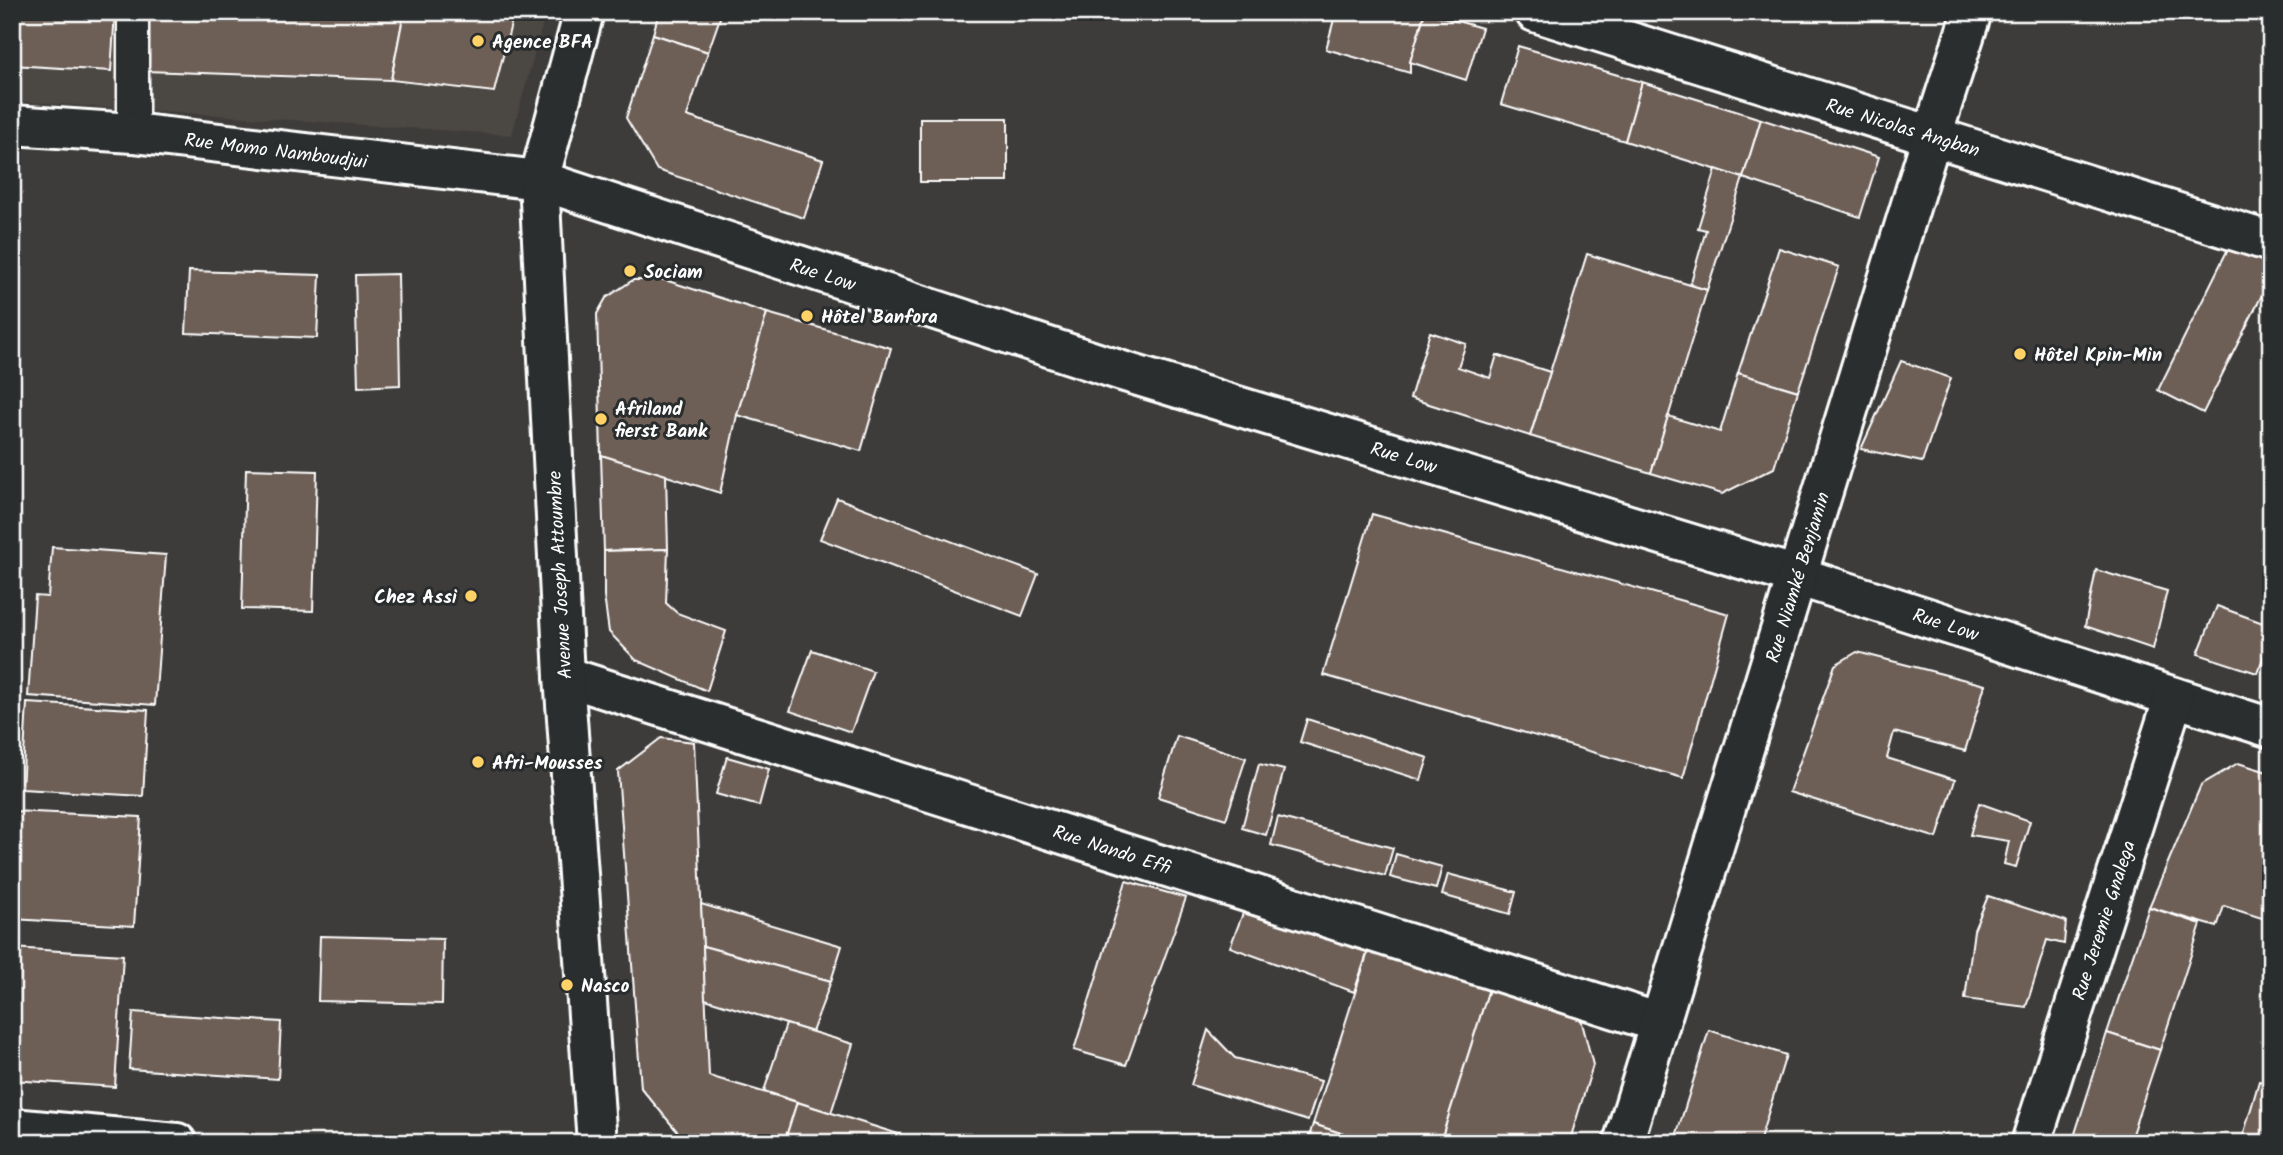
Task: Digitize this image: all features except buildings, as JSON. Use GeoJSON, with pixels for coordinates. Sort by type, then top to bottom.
{"type":"FeatureCollection","features":[{"type":"Feature","properties":{"kind":"street"},"geometry":{"type":"LineString","coordinates":[[133,12],[133,133]]}},
{"type":"Feature","properties":{"kind":"street","name":"Avenue Joseph Attoumbre"},"geometry":{"type":"LineString","coordinates":[[584,12],[539,180],[564,676],[597,1143]]}},
{"type":"Feature","properties":{"kind":"street","name":"Rue Nicolas Angban"},"geometry":{"type":"LineString","coordinates":[[1535,12],[2271,242]]}},
{"type":"Feature","properties":{"kind":"street","name":"Rue Niamké Benjamin"},"geometry":{"type":"LineString","coordinates":[[1623,1143],[1972,12]]}},
{"type":"Feature","properties":{"kind":"street","name":"Rue Momo Namboudjui"},"geometry":{"type":"LineString","coordinates":[[12,125],[133,133],[539,180]]}},
{"type":"Feature","properties":{"kind":"street","name":"Rue Low"},"geometry":{"type":"LineString","coordinates":[[539,180],[1122,371],[1797,576],[2271,728]]}},
{"type":"Feature","properties":{"kind":"street","name":"Rue Nando Effi"},"geometry":{"type":"LineString","coordinates":[[564,676],[1660,1023]]}},
{"type":"Feature","properties":{"kind":"street","name":"Rue Jeremie Gnalega"},"geometry":{"type":"LineString","coordinates":[[2031,1143],[2174,697]]}},
{"type":"Feature","properties":{"kind":"street"},"geometry":{"type":"LineString","coordinates":[[12,1128],[177,1143]]}},
{"type":"Feature","properties":{"kind":"shaded area"},"geometry":{"type":"Polygon","coordinates":[[[12,12],[546,12],[512,135],[12,101],[12,12]]]}},
{"type":"Feature","properties":{"kind":"place","name":"Agence BFA"},"geometry":{"type":"Point","coordinates":[478,41]}},
{"type":"Feature","properties":{"kind":"place","name":"Sociam"},"geometry":{"type":"Point","coordinates":[630,271]}},
{"type":"Feature","properties":{"kind":"place","name":"Hôtel Banfora"},"geometry":{"type":"Point","coordinates":[807,316]}},
{"type":"Feature","properties":{"kind":"place","name":"Hôtel Kpin-Min"},"geometry":{"type":"Point","coordinates":[2020,354]}},
{"type":"Feature","properties":{"kind":"place","name":"Afriland fierst Bank"},"geometry":{"type":"Point","coordinates":[601,419]}},
{"type":"Feature","properties":{"kind":"place","name":"Chez Assi"},"geometry":{"type":"Point","coordinates":[471,596]}},
{"type":"Feature","properties":{"kind":"place","name":"Afri-Mousses"},"geometry":{"type":"Point","coordinates":[478,762]}},
{"type":"Feature","properties":{"kind":"place","name":"Nasco"},"geometry":{"type":"Point","coordinates":[567,985]}}]}
